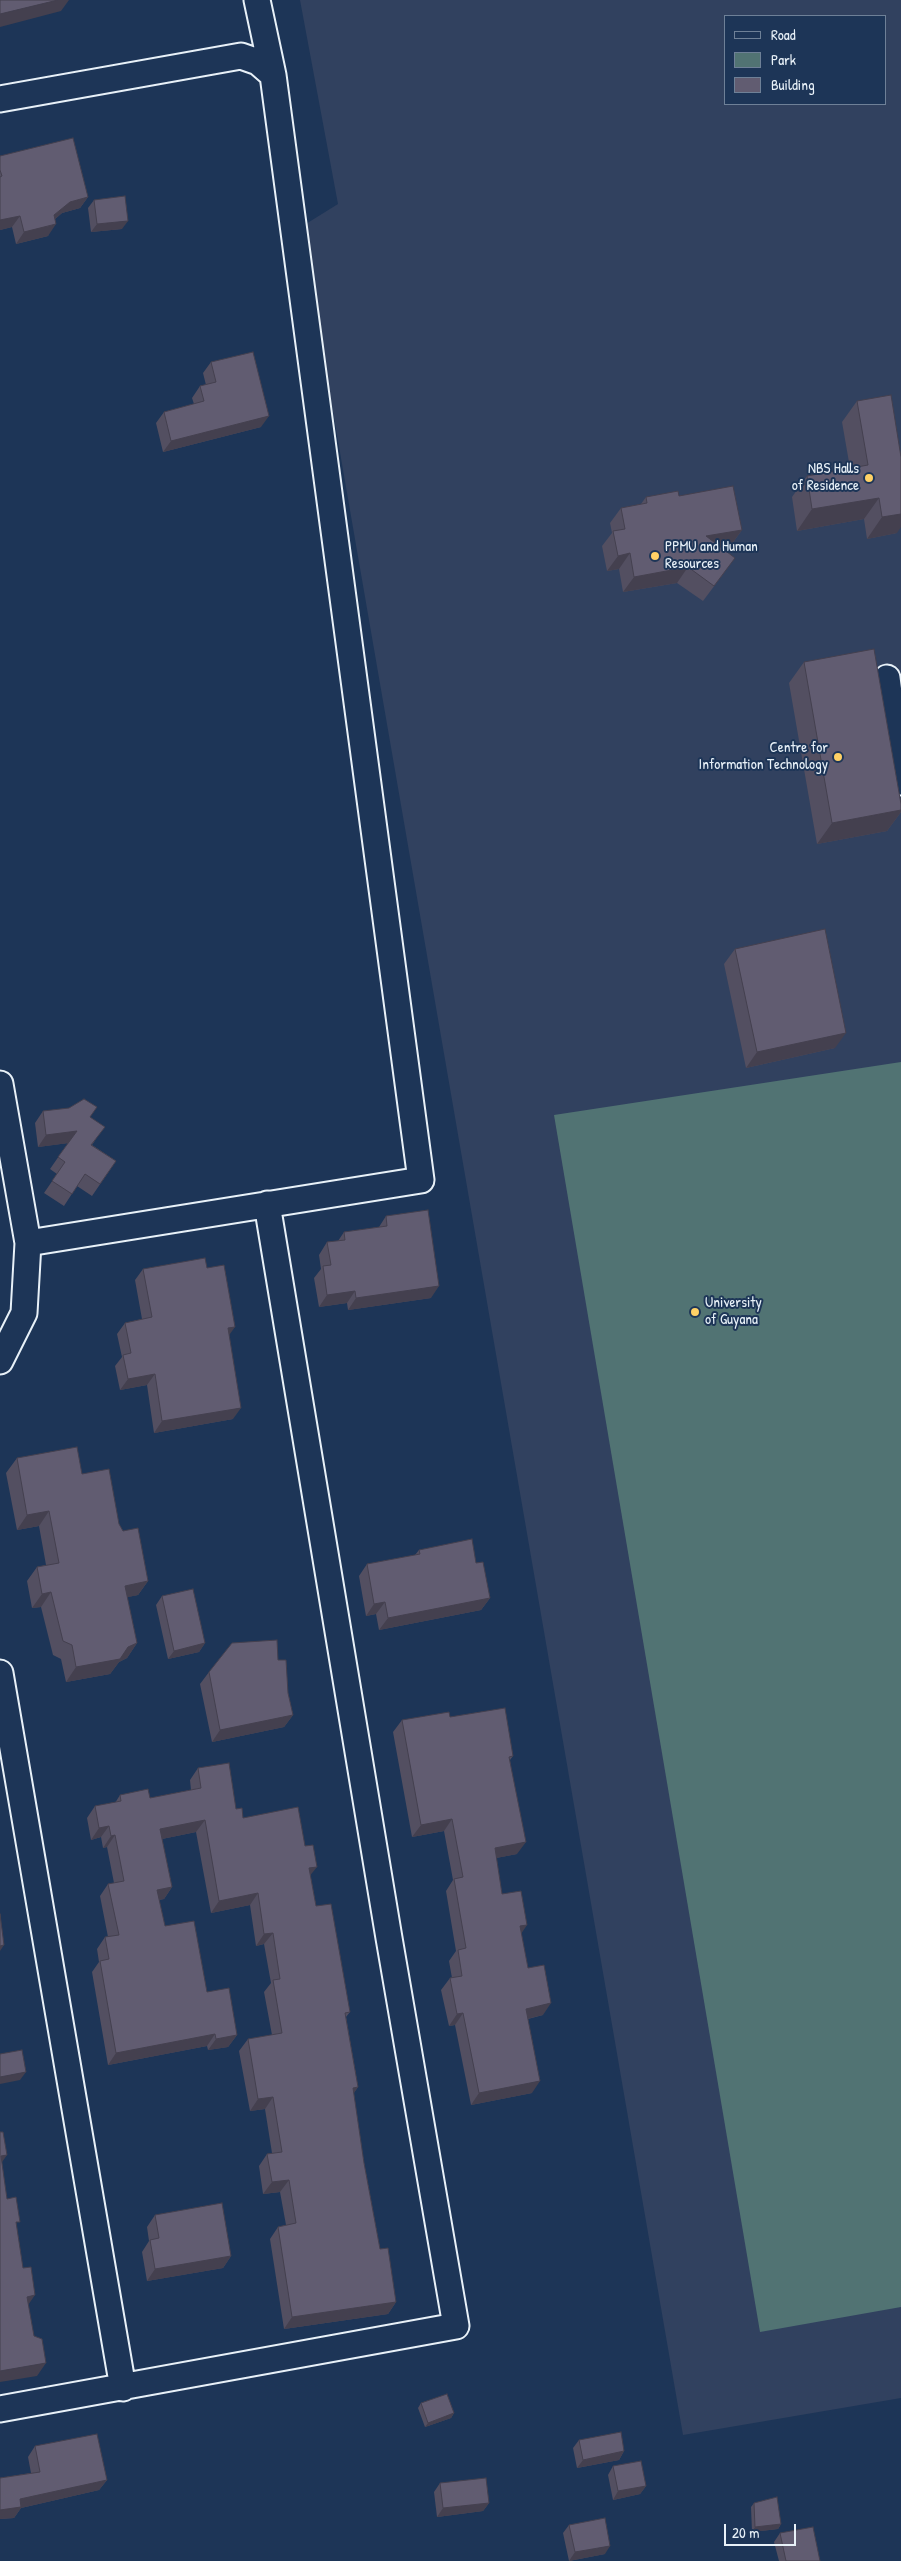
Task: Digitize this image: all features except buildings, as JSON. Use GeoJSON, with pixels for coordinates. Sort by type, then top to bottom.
{"type":"FeatureCollection","features":[{"type":"Feature","properties":{"kind":"street"},"geometry":{"type":"LineString","coordinates":[[28,1243],[421,1180],[273,75],[257,0]]}},
{"type":"Feature","properties":{"kind":"street"},"geometry":{"type":"LineString","coordinates":[[0,99],[241,56],[258,62],[273,75]]}},
{"type":"Feature","properties":{"kind":"street"},"geometry":{"type":"LineString","coordinates":[[887,678],[901,782]]}},
{"type":"Feature","properties":{"kind":"street"},"geometry":{"type":"LineString","coordinates":[[0,1084],[28,1243],[24,1313],[0,1361]]}},
{"type":"Feature","properties":{"kind":"street"},"geometry":{"type":"LineString","coordinates":[[0,2409],[456,2326],[390,1948],[267,1204]]}},
{"type":"Feature","properties":{"kind":"street"},"geometry":{"type":"LineString","coordinates":[[0,1673],[123,2388]]}},
{"type":"Feature","properties":{"kind":"shaded area","name":"University of Guyana"},"geometry":{"type":"Polygon","coordinates":[[[300,0],[901,0],[901,2398],[683,2435],[301,227],[338,204],[300,0]]]}},
{"type":"Feature","properties":{"kind":"green space"},"geometry":{"type":"Polygon","coordinates":[[[901,1062],[901,2307],[760,2332],[554,1115],[901,1062]]]}},
{"type":"Feature","properties":{"kind":"place","name":"NBS Halls of Residence"},"geometry":{"type":"Point","coordinates":[869,478]}},
{"type":"Feature","properties":{"kind":"place","name":"PPMU and Human Resources"},"geometry":{"type":"Point","coordinates":[655,556]}},
{"type":"Feature","properties":{"kind":"place","name":"Centre for Information Technology"},"geometry":{"type":"Point","coordinates":[838,757]}},
{"type":"Feature","properties":{"kind":"place","name":"University of Guyana"},"geometry":{"type":"Point","coordinates":[695,1312]}}]}
